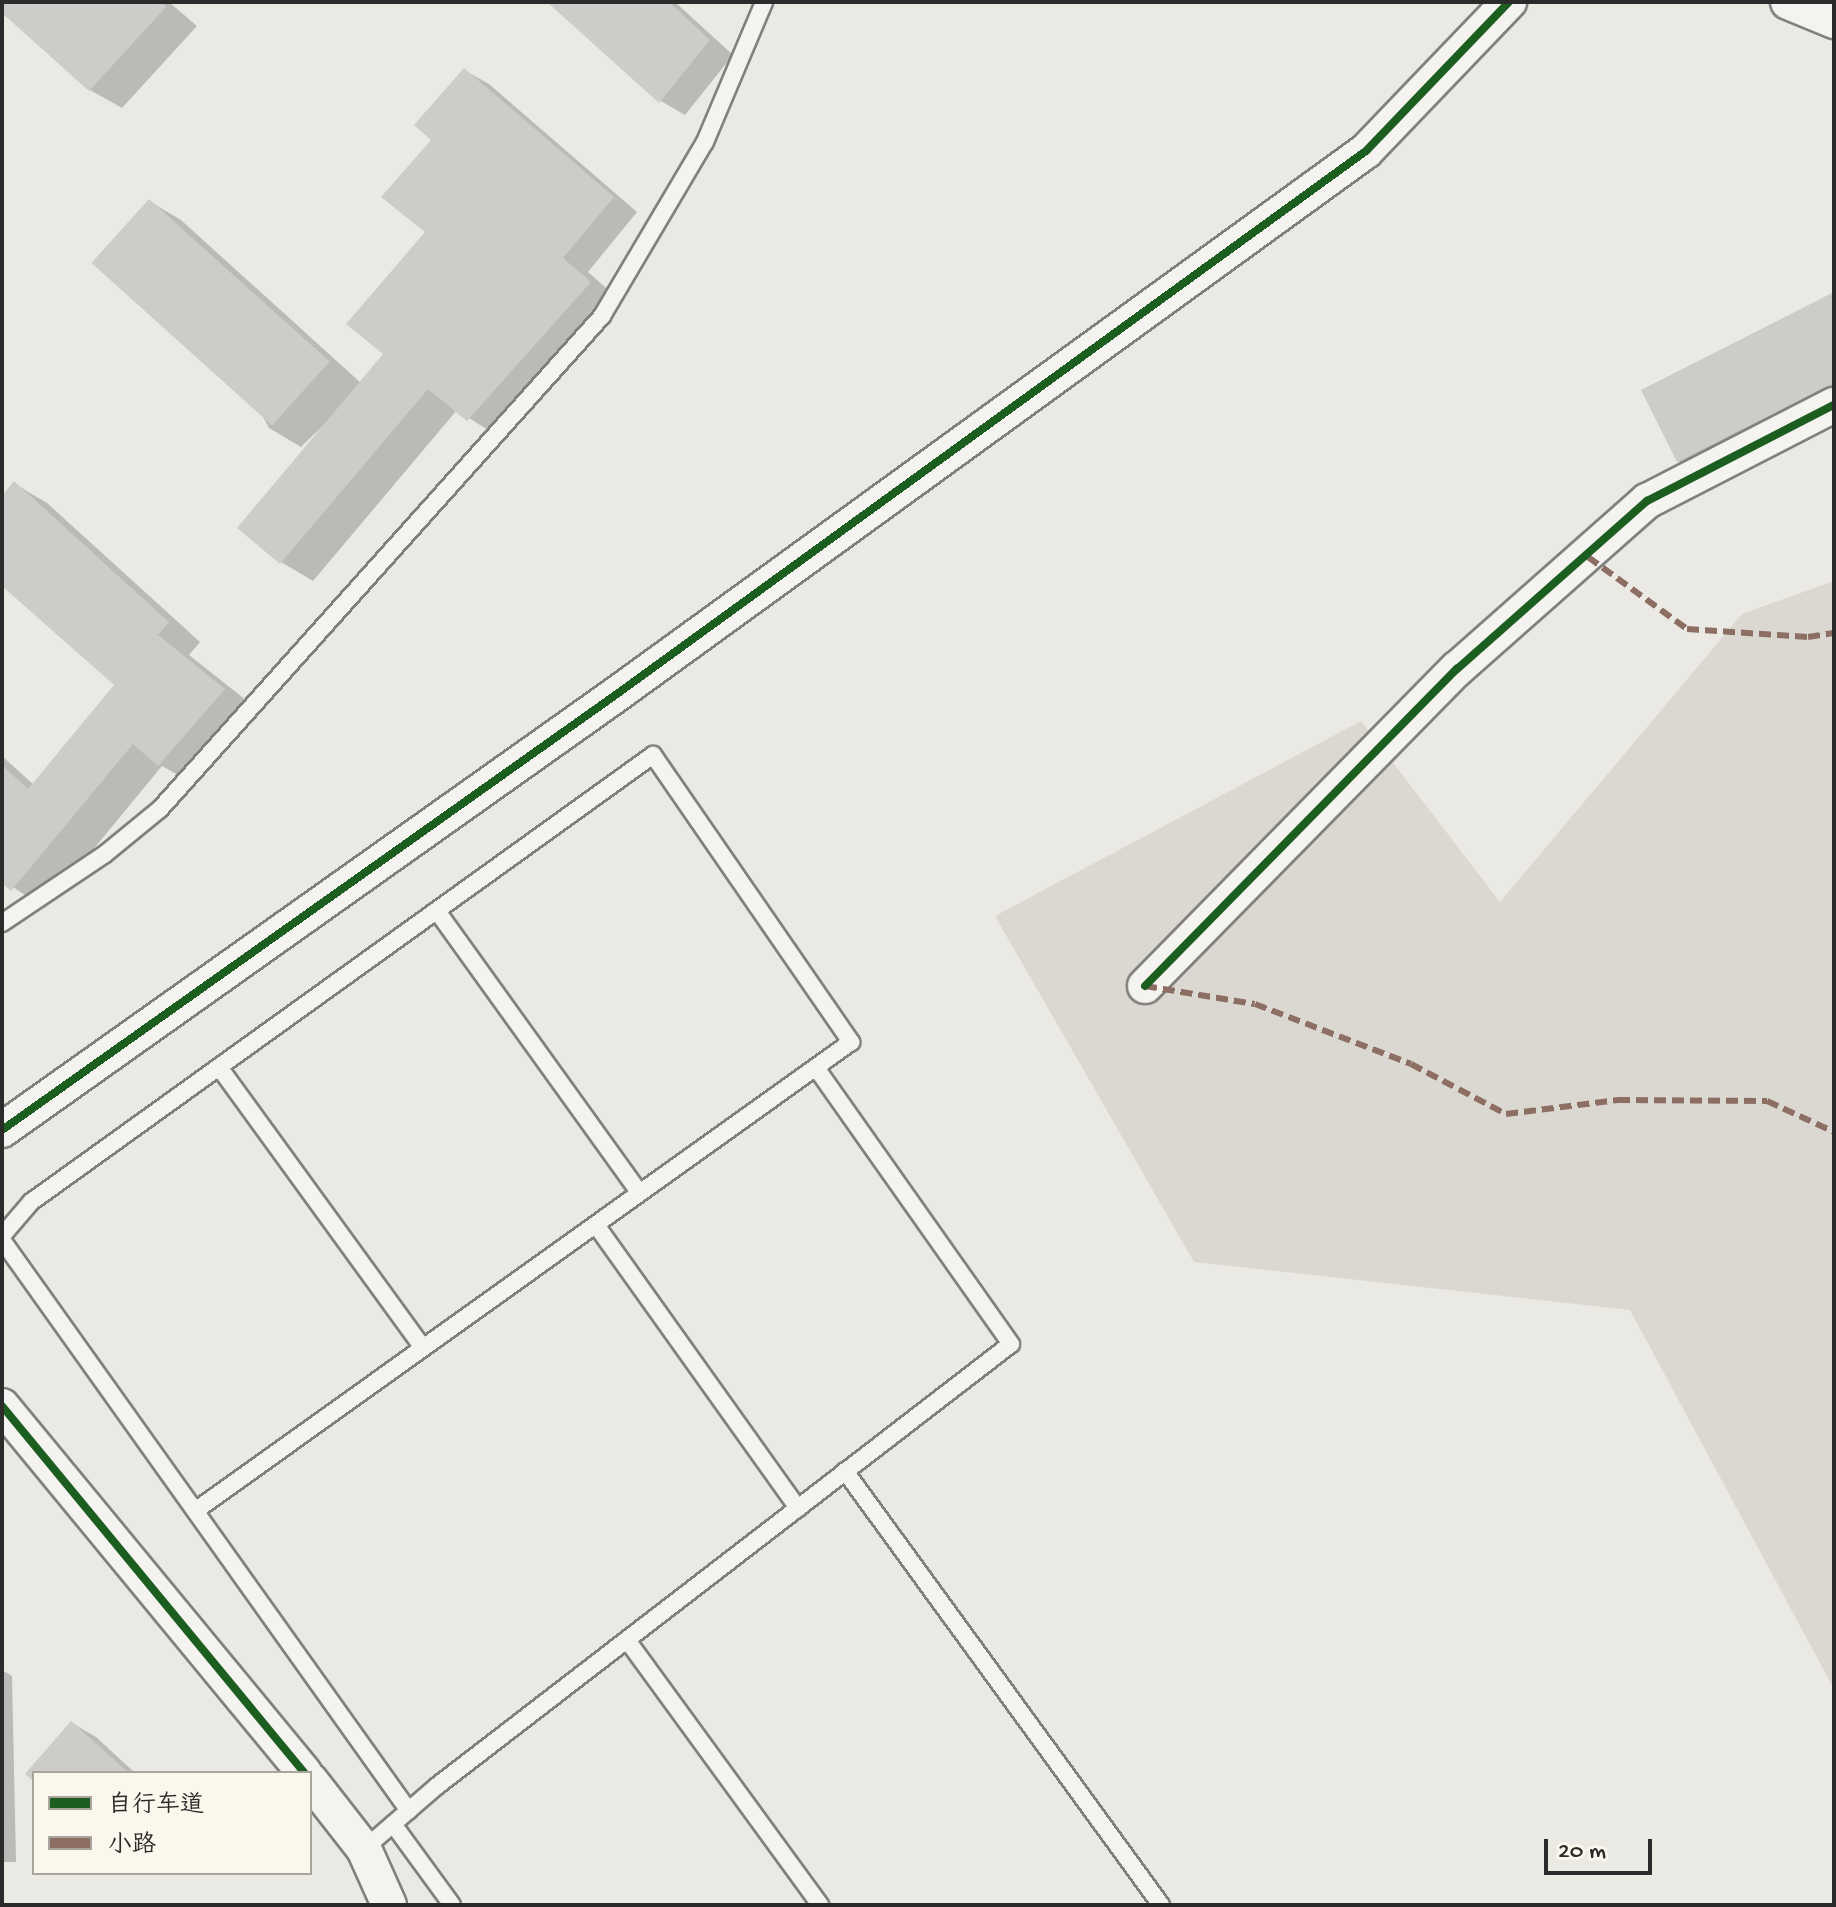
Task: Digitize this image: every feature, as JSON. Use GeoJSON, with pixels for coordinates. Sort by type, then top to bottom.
{"type":"FeatureCollection","features":[{"type":"Feature","properties":{"kind":"street"},"geometry":{"type":"LineString","coordinates":[[2,1130],[1366,151],[1509,2]]}},
{"type":"Feature","properties":{"kind":"street"},"geometry":{"type":"LineString","coordinates":[[1788,2],[1834,21]]}},
{"type":"Feature","properties":{"kind":"street"},"geometry":{"type":"LineString","coordinates":[[1145,986],[1457,669],[1647,501],[1834,405]]}},
{"type":"Feature","properties":{"kind":"street"},"geometry":{"type":"LineString","coordinates":[[2,1406],[302,1771]]}},
{"type":"Feature","properties":{"kind":"street"},"geometry":{"type":"LineString","coordinates":[[312,1783],[364,1849],[389,1905]]}},
{"type":"Feature","properties":{"kind":"lane"},"geometry":{"type":"LineString","coordinates":[[2,923],[105,854],[160,809],[602,316],[705,142],[764,2]]}},
{"type":"Feature","properties":{"kind":"lane"},"geometry":{"type":"LineString","coordinates":[[195,1511],[851,1042],[653,755],[31,1202],[2,1238],[195,1511],[409,1811]]}},
{"type":"Feature","properties":{"kind":"lane"},"geometry":{"type":"LineString","coordinates":[[437,911],[640,1193]]}},
{"type":"Feature","properties":{"kind":"lane"},"geometry":{"type":"LineString","coordinates":[[219,1067],[423,1348]]}},
{"type":"Feature","properties":{"kind":"lane"},"geometry":{"type":"LineString","coordinates":[[364,1849],[627,1640],[1011,1344],[816,1068]]}},
{"type":"Feature","properties":{"kind":"lane"},"geometry":{"type":"LineString","coordinates":[[596,1225],[798,1508]]}},
{"type":"Feature","properties":{"kind":"lane"},"geometry":{"type":"LineString","coordinates":[[845,1471],[1161,1905]]}},
{"type":"Feature","properties":{"kind":"lane"},"geometry":{"type":"LineString","coordinates":[[627,1640],[820,1905]]}},
{"type":"Feature","properties":{"kind":"lane"},"geometry":{"type":"LineString","coordinates":[[393,1824],[452,1905]]}},
{"type":"Feature","properties":{"kind":"shaded area"},"geometry":{"type":"Polygon","coordinates":[[[1834,581],[1834,1689],[1630,1310],[1194,1262],[995,916],[1361,721],[1500,902],[1742,614],[1834,581]]]}},
{"type":"Feature","properties":{"kind":"building"},"geometry":{"type":"Polygon","coordinates":[[[2,2],[161,2],[166,7],[89,91],[2,13],[2,2]]]}},
{"type":"Feature","properties":{"kind":"building"},"geometry":{"type":"Polygon","coordinates":[[[547,2],[669,2],[710,40],[659,103],[547,2]]]}},
{"type":"Feature","properties":{"kind":"building"},"geometry":{"type":"Polygon","coordinates":[[[464,68],[614,197],[563,258],[591,282],[467,421],[428,389],[280,564],[237,528],[383,354],[346,324],[425,232],[381,197],[431,140],[414,125],[464,68]]]}},
{"type":"Feature","properties":{"kind":"building"},"geometry":{"type":"Polygon","coordinates":[[[149,199],[330,362],[272,426],[91,263],[149,199]]]}},
{"type":"Feature","properties":{"kind":"building"},"geometry":{"type":"Polygon","coordinates":[[[1834,292],[1834,383],[1677,462],[1641,390],[1834,292]]]}},
{"type":"Feature","properties":{"kind":"building"},"geometry":{"type":"Polygon","coordinates":[[[14,481],[169,622],[158,635],[225,689],[158,766],[133,744],[11,891],[2,883],[2,765],[28,789],[114,685],[2,586],[2,496],[14,481]]]}},
{"type":"Feature","properties":{"kind":"building"},"geometry":{"type":"Polygon","coordinates":[[[71,1721],[127,1771],[32,1771],[32,1780],[25,1774],[71,1721]]]}},
{"type":"Feature","properties":{"kind":"marked path"},"geometry":{"type":"LineString","coordinates":[[1588,557],[1687,629],[1808,637],[1834,633]]}},
{"type":"Feature","properties":{"kind":"marked path"},"geometry":{"type":"LineString","coordinates":[[1145,986],[1255,1004],[1411,1064],[1506,1114],[1618,1100],[1767,1101],[1834,1132]]}},
{"type":"Feature","properties":{"kind":"cycle path"},"geometry":{"type":"LineString","coordinates":[[2,1130],[621,691],[1366,151],[1509,2]]}},
{"type":"Feature","properties":{"kind":"cycle path"},"geometry":{"type":"LineString","coordinates":[[1145,986],[1457,669],[1647,501],[1834,405]]}},
{"type":"Feature","properties":{"kind":"cycle path"},"geometry":{"type":"LineString","coordinates":[[2,1406],[302,1771]]}}]}
